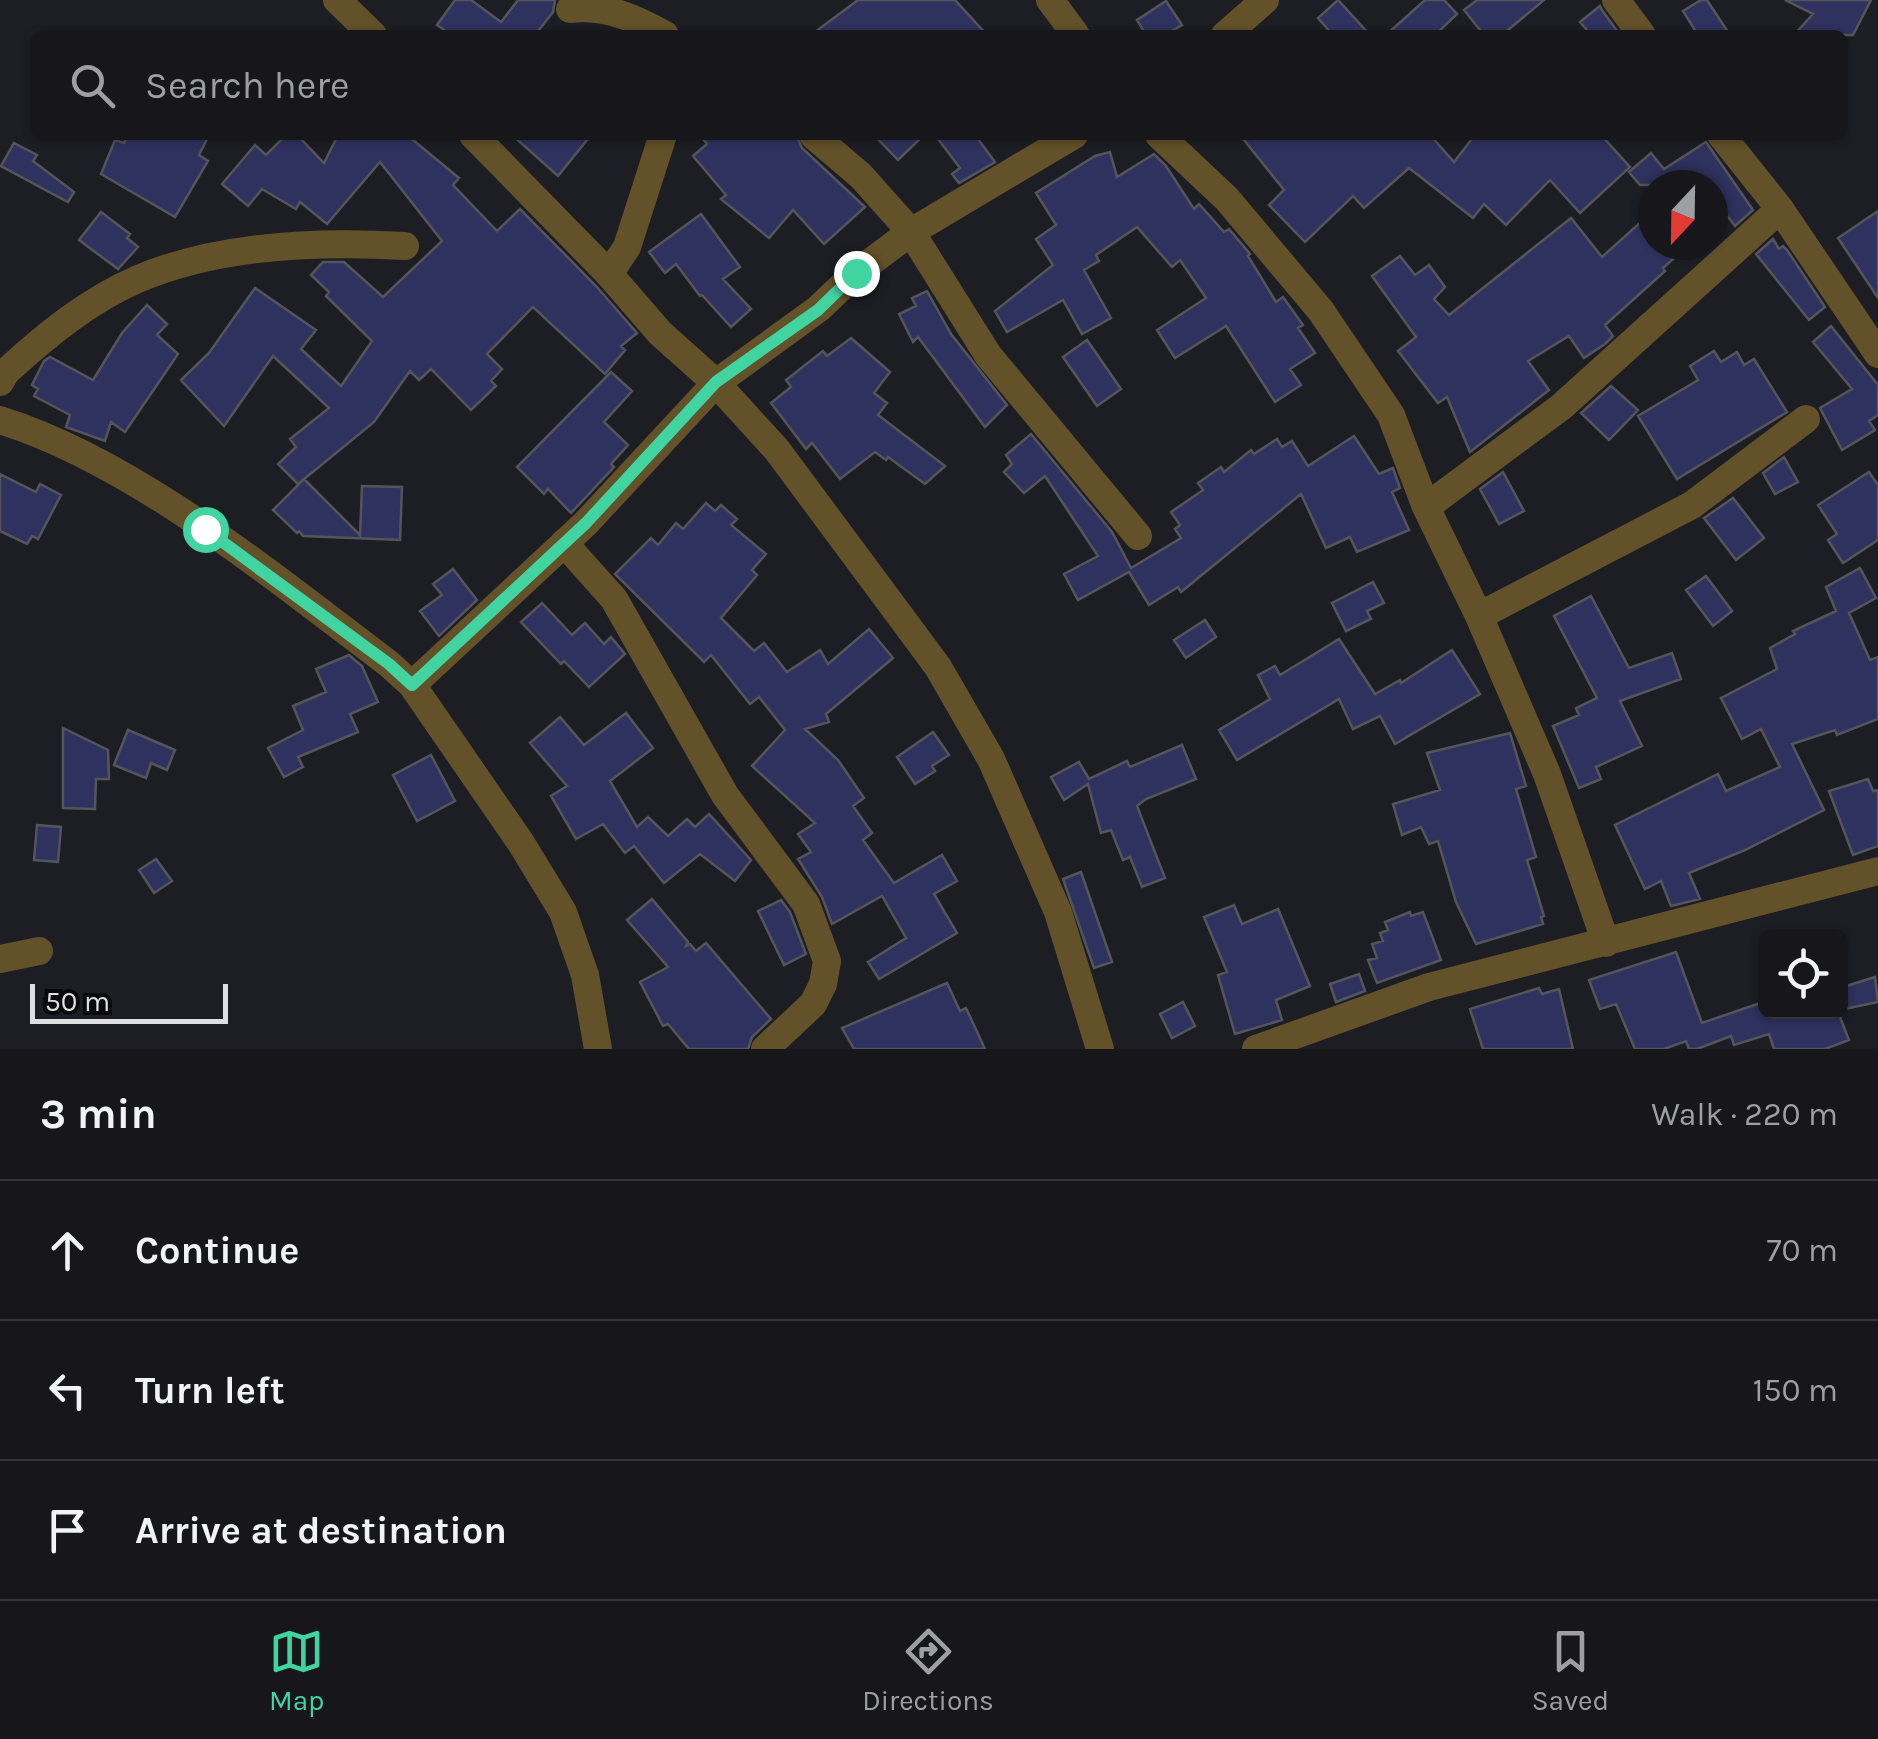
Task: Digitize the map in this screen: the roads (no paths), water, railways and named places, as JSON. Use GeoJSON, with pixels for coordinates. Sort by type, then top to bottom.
{"type":"FeatureCollection","features":[{"type":"Feature","properties":{"kind":"street"},"geometry":{"type":"LineString","coordinates":[[337,0],[368,30]]}},
{"type":"Feature","properties":{"kind":"street"},"geometry":{"type":"LineString","coordinates":[[1050,0],[1072,30]]}},
{"type":"Feature","properties":{"kind":"street"},"geometry":{"type":"LineString","coordinates":[[1231,30],[1265,0]]}},
{"type":"Feature","properties":{"kind":"street"},"geometry":{"type":"LineString","coordinates":[[1616,0],[1638,30]]}},
{"type":"Feature","properties":{"kind":"street"},"geometry":{"type":"LineString","coordinates":[[570,9],[601,8],[655,30]]}},
{"type":"Feature","properties":{"kind":"street"},"geometry":{"type":"LineString","coordinates":[[478,140],[609,274],[660,333],[716,382],[777,450],[938,667],[991,759],[1058,912],[1100,1049]]}},
{"type":"Feature","properties":{"kind":"street"},"geometry":{"type":"LineString","coordinates":[[609,274],[628,247],[661,140]]}},
{"type":"Feature","properties":{"kind":"street"},"geometry":{"type":"LineString","coordinates":[[819,140],[851,167],[911,232],[988,356],[1138,536]]}},
{"type":"Feature","properties":{"kind":"street"},"geometry":{"type":"LineString","coordinates":[[412,685],[564,542],[716,382],[818,310],[856,273],[911,232],[1066,140]]}},
{"type":"Feature","properties":{"kind":"street"},"geometry":{"type":"LineString","coordinates":[[1165,140],[1228,199],[1321,311],[1390,414],[1426,507],[1479,616],[1547,774],[1606,943]]}},
{"type":"Feature","properties":{"kind":"street"},"geometry":{"type":"LineString","coordinates":[[1725,140],[1780,209],[1878,354]]}},
{"type":"Feature","properties":{"kind":"street"},"geometry":{"type":"LineString","coordinates":[[1426,507],[1561,407],[1780,209]]}},
{"type":"Feature","properties":{"kind":"street"},"geometry":{"type":"LineString","coordinates":[[0,382],[6,372],[60,325],[138,279],[202,260],[319,242],[405,246]]}},
{"type":"Feature","properties":{"kind":"street"},"geometry":{"type":"LineString","coordinates":[[1479,616],[1692,505],[1806,418]]}},
{"type":"Feature","properties":{"kind":"street"},"geometry":{"type":"LineString","coordinates":[[0,420],[69,446],[205,529],[412,685],[522,843],[563,912],[585,975],[598,1049]]}},
{"type":"Feature","properties":{"kind":"street"},"geometry":{"type":"LineString","coordinates":[[564,542],[614,600],[724,795],[806,904],[827,961],[824,984],[814,1004],[765,1049]]}},
{"type":"Feature","properties":{"kind":"street"},"geometry":{"type":"LineString","coordinates":[[1256,1049],[1429,987],[1878,871]]}},
{"type":"Feature","properties":{"kind":"street"},"geometry":{"type":"LineString","coordinates":[[0,959],[39,950]]}}]}
